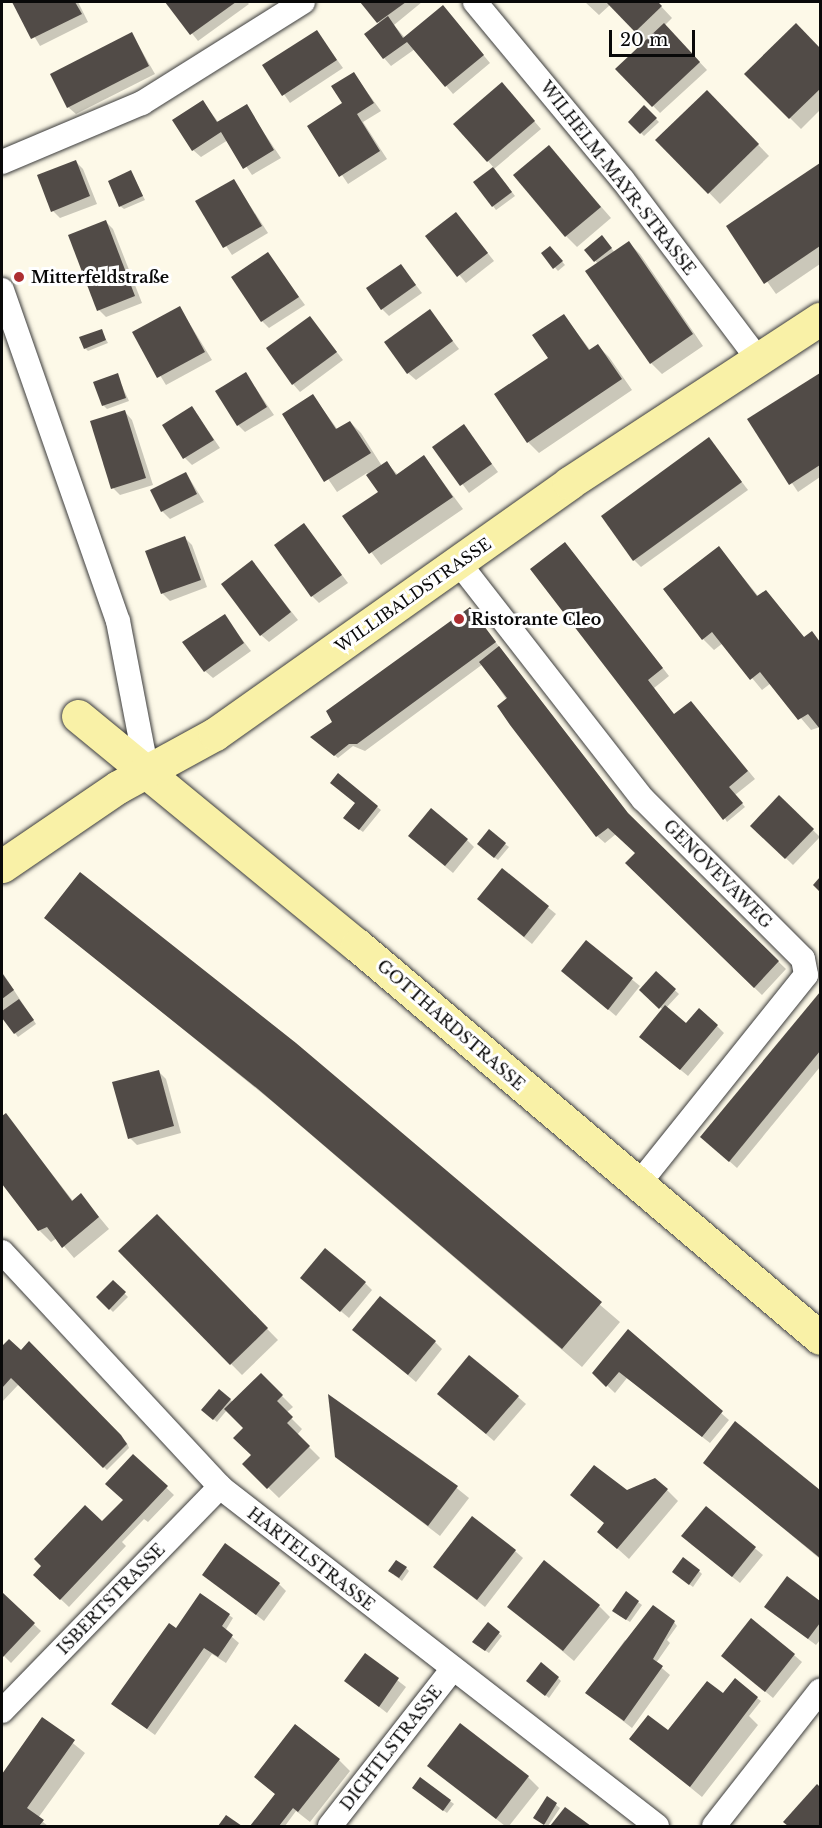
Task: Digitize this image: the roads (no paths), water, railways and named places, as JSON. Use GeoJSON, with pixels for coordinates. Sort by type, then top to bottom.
{"type":"FeatureCollection","features":[{"type":"Feature","properties":{"kind":"street"},"geometry":{"type":"LineString","coordinates":[[2,162],[142,103],[303,2]]}},
{"type":"Feature","properties":{"kind":"street","name":"WILHELM-MAYR-STRASSE"},"geometry":{"type":"LineString","coordinates":[[475,2],[623,180],[757,358]]}},
{"type":"Feature","properties":{"kind":"street"},"geometry":{"type":"LineString","coordinates":[[2,290],[118,621],[147,772]]}},
{"type":"Feature","properties":{"kind":"street","name":"WILLIBALDSTRASSE"},"geometry":{"type":"LineString","coordinates":[[2,866],[111,791],[215,734],[459,562],[757,358],[820,319]]}},
{"type":"Feature","properties":{"kind":"street","name":"GENOVEVAWEG"},"geometry":{"type":"LineString","coordinates":[[459,562],[643,799],[803,959],[806,975],[638,1185]]}},
{"type":"Feature","properties":{"kind":"street","name":"GOTTHARDSTRASSE"},"geometry":{"type":"LineString","coordinates":[[78,716],[357,945],[820,1338]]}},
{"type":"Feature","properties":{"kind":"street","name":"HARTELSTRASSE"},"geometry":{"type":"LineString","coordinates":[[6,1268],[220,1487],[452,1670],[657,1827]]}},
{"type":"Feature","properties":{"kind":"street","name":"ISBERTSTRASSE"},"geometry":{"type":"LineString","coordinates":[[2,1711],[220,1487]]}},
{"type":"Feature","properties":{"kind":"street","name":"DICHTLSTRASSE"},"geometry":{"type":"LineString","coordinates":[[330,1827],[452,1670]]}},
{"type":"Feature","properties":{"kind":"street"},"geometry":{"type":"LineString","coordinates":[[714,1827],[820,1691]]}},
{"type":"Feature","properties":{"kind":"place","name":"Mitterfeldstraße"},"geometry":{"type":"Point","coordinates":[19,277]}},
{"type":"Feature","properties":{"kind":"place","name":"Ristorante Cleo"},"geometry":{"type":"Point","coordinates":[459,619]}}]}
